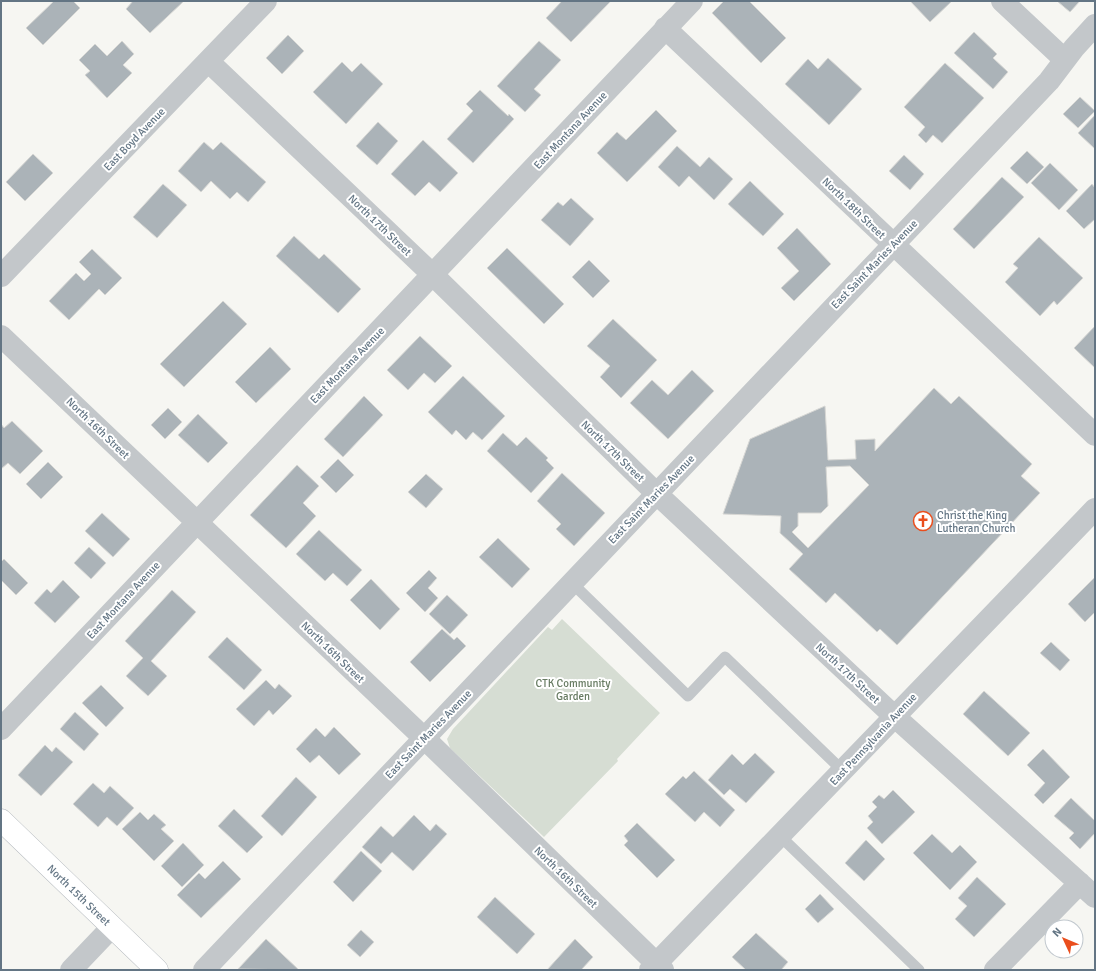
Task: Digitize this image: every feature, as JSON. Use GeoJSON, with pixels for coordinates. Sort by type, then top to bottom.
{"type":"FeatureCollection","features":[{"type":"Feature","properties":{"kind":"main road","name":"North 15th Street"},"geometry":{"type":"LineString","coordinates":[[3,827],[157,970]]}},
{"type":"Feature","properties":{"kind":"street","name":"East Boyd Avenue"},"geometry":{"type":"LineString","coordinates":[[1,276],[209,62],[266,1]]}},
{"type":"Feature","properties":{"kind":"street","name":"East Montana Avenue"},"geometry":{"type":"LineString","coordinates":[[1,729],[692,1]]}},
{"type":"Feature","properties":{"kind":"street"},"geometry":{"type":"LineString","coordinates":[[1002,1],[1065,60]]}},
{"type":"Feature","properties":{"kind":"street","name":"East Saint Maries Avenue"},"geometry":{"type":"LineString","coordinates":[[204,970],[1049,81],[1095,25]]}},
{"type":"Feature","properties":{"kind":"street","name":"North 18th Street"},"geometry":{"type":"LineString","coordinates":[[666,28],[1095,436]]}},
{"type":"Feature","properties":{"kind":"street","name":"North 17th Street"},"geometry":{"type":"LineString","coordinates":[[209,62],[433,275],[657,494],[894,716],[1088,890]]}},
{"type":"Feature","properties":{"kind":"street","name":"North 16th Street"},"geometry":{"type":"LineString","coordinates":[[1,336],[424,738],[657,968]]}},
{"type":"Feature","properties":{"kind":"street","name":"East Pennsylvania Avenue"},"geometry":{"type":"LineString","coordinates":[[657,968],[894,716],[1095,509]]}},
{"type":"Feature","properties":{"kind":"street"},"geometry":{"type":"LineString","coordinates":[[995,970],[1088,890]]}},
{"type":"Feature","properties":{"kind":"street"},"geometry":{"type":"LineString","coordinates":[[71,970],[112,927]]}},
{"type":"Feature","properties":{"kind":"lane"},"geometry":{"type":"LineString","coordinates":[[572,583],[688,696],[725,657],[843,771]]}},
{"type":"Feature","properties":{"kind":"lane"},"geometry":{"type":"LineString","coordinates":[[780,836],[920,970]]}},
{"type":"Feature","properties":{"kind":"green space","name":"CTK Community Garden"},"geometry":{"type":"Polygon","coordinates":[[[562,619],[660,713],[617,759],[618,761],[544,837],[450,748],[447,739],[453,729],[548,627],[552,630],[562,619]]]}},
{"type":"Feature","properties":{"kind":"building"},"geometry":{"type":"Polygon","coordinates":[[[54,1],[73,1],[80,8],[43,45],[26,28],[54,1]]]}},
{"type":"Feature","properties":{"kind":"building"},"geometry":{"type":"Polygon","coordinates":[[[133,1],[184,1],[150,33],[126,9],[133,1]]]}},
{"type":"Feature","properties":{"kind":"building"},"geometry":{"type":"Polygon","coordinates":[[[562,1],[611,1],[571,42],[546,18],[562,1]]]}},
{"type":"Feature","properties":{"kind":"building"},"geometry":{"type":"Polygon","coordinates":[[[724,1],[749,1],[786,38],[761,63],[712,13],[724,1]]]}},
{"type":"Feature","properties":{"kind":"building"},"geometry":{"type":"Polygon","coordinates":[[[910,1],[952,1],[930,22],[910,1]]]}},
{"type":"Feature","properties":{"kind":"building"},"geometry":{"type":"Polygon","coordinates":[[[1057,1],[1080,1],[1070,12],[1057,1]]]}},
{"type":"Feature","properties":{"kind":"building"},"geometry":{"type":"Polygon","coordinates":[[[974,32],[997,54],[993,58],[1008,72],[993,89],[954,53],[974,32]]]}},
{"type":"Feature","properties":{"kind":"building"},"geometry":{"type":"Polygon","coordinates":[[[288,35],[304,51],[282,74],[266,58],[288,35]]]}},
{"type":"Feature","properties":{"kind":"building"},"geometry":{"type":"Polygon","coordinates":[[[122,41],[134,54],[123,65],[132,73],[107,98],[85,75],[90,71],[79,60],[95,44],[107,56],[122,41]]]}},
{"type":"Feature","properties":{"kind":"building"},"geometry":{"type":"Polygon","coordinates":[[[539,41],[561,60],[534,89],[541,95],[525,112],[497,86],[539,41]]]}},
{"type":"Feature","properties":{"kind":"building"},"geometry":{"type":"Polygon","coordinates":[[[828,58],[862,89],[829,125],[785,84],[808,59],[818,69],[828,58]]]}},
{"type":"Feature","properties":{"kind":"building"},"geometry":{"type":"Polygon","coordinates":[[[342,62],[352,72],[361,63],[383,84],[346,124],[313,92],[342,62]]]}},
{"type":"Feature","properties":{"kind":"building"},"geometry":{"type":"Polygon","coordinates":[[[945,63],[984,98],[942,143],[933,135],[926,143],[918,135],[925,127],[904,107],[945,63]]]}},
{"type":"Feature","properties":{"kind":"building"},"geometry":{"type":"Polygon","coordinates":[[[480,90],[508,116],[509,114],[514,119],[473,163],[447,139],[473,111],[466,104],[480,90]]]}},
{"type":"Feature","properties":{"kind":"building"},"geometry":{"type":"Polygon","coordinates":[[[1080,97],[1095,111],[1078,128],[1063,114],[1080,97]]]}},
{"type":"Feature","properties":{"kind":"building"},"geometry":{"type":"Polygon","coordinates":[[[656,110],[677,131],[627,182],[597,153],[617,132],[626,140],[656,110]]]}},
{"type":"Feature","properties":{"kind":"building"},"geometry":{"type":"Polygon","coordinates":[[[1095,115],[1095,149],[1078,133],[1095,115]]]}},
{"type":"Feature","properties":{"kind":"building"},"geometry":{"type":"Polygon","coordinates":[[[378,122],[398,141],[377,165],[356,146],[378,122]]]}},
{"type":"Feature","properties":{"kind":"building"},"geometry":{"type":"Polygon","coordinates":[[[423,140],[458,173],[440,192],[429,182],[415,196],[391,174],[423,140]]]}},
{"type":"Feature","properties":{"kind":"building"},"geometry":{"type":"Polygon","coordinates":[[[204,142],[213,150],[221,142],[266,182],[248,202],[237,192],[230,199],[211,181],[201,192],[178,171],[204,142]]]}},
{"type":"Feature","properties":{"kind":"building"},"geometry":{"type":"Polygon","coordinates":[[[677,146],[700,167],[709,157],[733,179],[714,200],[689,176],[679,187],[658,167],[677,146]]]}},
{"type":"Feature","properties":{"kind":"building"},"geometry":{"type":"Polygon","coordinates":[[[1027,151],[1044,167],[1027,184],[1010,168],[1027,151]]]}},
{"type":"Feature","properties":{"kind":"building"},"geometry":{"type":"Polygon","coordinates":[[[33,154],[53,173],[25,201],[6,182],[33,154]]]}},
{"type":"Feature","properties":{"kind":"building"},"geometry":{"type":"Polygon","coordinates":[[[904,155],[924,174],[910,190],[889,171],[904,155]]]}},
{"type":"Feature","properties":{"kind":"building"},"geometry":{"type":"Polygon","coordinates":[[[1050,163],[1078,190],[1059,210],[1031,183],[1050,163]]]}},
{"type":"Feature","properties":{"kind":"building"},"geometry":{"type":"Polygon","coordinates":[[[1002,177],[1024,197],[974,249],[953,229],[1002,177]]]}},
{"type":"Feature","properties":{"kind":"building"},"geometry":{"type":"Polygon","coordinates":[[[750,181],[784,214],[763,236],[728,204],[750,181]]]}},
{"type":"Feature","properties":{"kind":"building"},"geometry":{"type":"Polygon","coordinates":[[[163,184],[187,205],[157,238],[133,217],[163,184]]]}},
{"type":"Feature","properties":{"kind":"building"},"geometry":{"type":"Polygon","coordinates":[[[1092,184],[1095,188],[1095,219],[1084,229],[1066,211],[1092,184]]]}},
{"type":"Feature","properties":{"kind":"building"},"geometry":{"type":"Polygon","coordinates":[[[571,198],[594,219],[570,246],[541,220],[558,202],[563,206],[571,198]]]}},
{"type":"Feature","properties":{"kind":"building"},"geometry":{"type":"Polygon","coordinates":[[[797,228],[831,264],[794,301],[781,288],[799,271],[777,248],[797,228]]]}},
{"type":"Feature","properties":{"kind":"building"},"geometry":{"type":"Polygon","coordinates":[[[294,236],[319,259],[324,254],[361,289],[338,313],[276,256],[294,236]]]}},
{"type":"Feature","properties":{"kind":"building"},"geometry":{"type":"Polygon","coordinates":[[[1039,237],[1083,278],[1057,305],[1054,301],[1040,316],[1005,282],[1018,268],[1013,264],[1039,237]]]}},
{"type":"Feature","properties":{"kind":"building"},"geometry":{"type":"Polygon","coordinates":[[[507,248],[564,304],[544,324],[487,268],[507,248]]]}},
{"type":"Feature","properties":{"kind":"building"},"geometry":{"type":"Polygon","coordinates":[[[92,249],[122,278],[105,295],[99,289],[69,320],[49,301],[76,273],[84,281],[91,274],[79,262],[92,249]]]}},
{"type":"Feature","properties":{"kind":"building"},"geometry":{"type":"Polygon","coordinates":[[[589,260],[610,281],[593,298],[572,277],[589,260]]]}},
{"type":"Feature","properties":{"kind":"building"},"geometry":{"type":"Polygon","coordinates":[[[223,301],[247,324],[184,387],[160,364],[223,301]]]}},
{"type":"Feature","properties":{"kind":"building"},"geometry":{"type":"Polygon","coordinates":[[[613,319],[657,360],[621,398],[600,377],[610,366],[587,346],[613,319]]]}},
{"type":"Feature","properties":{"kind":"building"},"geometry":{"type":"Polygon","coordinates":[[[1095,326],[1095,368],[1074,348],[1095,326]]]}},
{"type":"Feature","properties":{"kind":"building"},"geometry":{"type":"Polygon","coordinates":[[[420,336],[452,366],[435,383],[424,373],[408,390],[387,370],[420,336]]]}},
{"type":"Feature","properties":{"kind":"building"},"geometry":{"type":"Polygon","coordinates":[[[270,347],[291,369],[256,403],[235,382],[270,347]]]}},
{"type":"Feature","properties":{"kind":"building"},"geometry":{"type":"Polygon","coordinates":[[[692,370],[714,391],[668,439],[630,403],[652,380],[668,395],[692,370]]]}},
{"type":"Feature","properties":{"kind":"building"},"geometry":{"type":"Polygon","coordinates":[[[463,376],[505,416],[482,440],[473,432],[466,440],[456,430],[452,435],[428,412],[463,376]]]}},
{"type":"Feature","properties":{"kind":"building","name":"Christ the King Lutheran Church"},"geometry":{"type":"Polygon","coordinates":[[[934,388],[951,404],[959,396],[1032,464],[1021,476],[1040,493],[897,645],[880,629],[877,632],[835,593],[826,603],[789,569],[803,554],[780,533],[781,516],[723,514],[750,439],[825,406],[828,460],[856,459],[855,440],[875,439],[875,451],[934,388]],[[850,466],[826,467],[828,506],[821,513],[798,513],[798,526],[792,532],[808,548],[869,485],[850,466]]]}},
{"type":"Feature","properties":{"kind":"building"},"geometry":{"type":"Polygon","coordinates":[[[364,396],[383,415],[343,457],[324,439],[364,396]]]}},
{"type":"Feature","properties":{"kind":"building"},"geometry":{"type":"Polygon","coordinates":[[[168,408],[182,422],[165,439],[151,425],[168,408]]]}},
{"type":"Feature","properties":{"kind":"building"},"geometry":{"type":"Polygon","coordinates":[[[198,414],[228,443],[208,463],[178,435],[198,414]]]}},
{"type":"Feature","properties":{"kind":"building"},"geometry":{"type":"Polygon","coordinates":[[[12,421],[43,451],[20,474],[8,463],[1,469],[1,424],[4,428],[12,421]]]}},
{"type":"Feature","properties":{"kind":"building"},"geometry":{"type":"Polygon","coordinates":[[[503,433],[517,446],[526,437],[548,458],[546,460],[554,468],[531,493],[487,451],[503,433]]]}},
{"type":"Feature","properties":{"kind":"building"},"geometry":{"type":"Polygon","coordinates":[[[338,459],[354,475],[336,493],[320,477],[338,459]]]}},
{"type":"Feature","properties":{"kind":"building"},"geometry":{"type":"Polygon","coordinates":[[[48,462],[63,477],[41,499],[26,484],[48,462]]]}},
{"type":"Feature","properties":{"kind":"building"},"geometry":{"type":"Polygon","coordinates":[[[297,465],[319,486],[303,503],[316,516],[286,548],[250,515],[297,465]]]}},
{"type":"Feature","properties":{"kind":"building"},"geometry":{"type":"Polygon","coordinates":[[[562,473],[605,513],[574,546],[556,529],[561,524],[537,501],[562,473]]]}},
{"type":"Feature","properties":{"kind":"building"},"geometry":{"type":"Polygon","coordinates":[[[426,474],[443,489],[426,508],[408,492],[426,474]]]}},
{"type":"Feature","properties":{"kind":"building"},"geometry":{"type":"Polygon","coordinates":[[[102,513],[130,539],[113,557],[85,531],[102,513]]]}},
{"type":"Feature","properties":{"kind":"building"},"geometry":{"type":"Polygon","coordinates":[[[319,530],[362,570],[347,586],[333,573],[325,581],[296,554],[319,530]]]}},
{"type":"Feature","properties":{"kind":"building"},"geometry":{"type":"Polygon","coordinates":[[[498,538],[530,569],[512,588],[479,557],[498,538]]]}},
{"type":"Feature","properties":{"kind":"building"},"geometry":{"type":"Polygon","coordinates":[[[89,547],[106,563],[91,579],[74,563],[89,547]]]}},
{"type":"Feature","properties":{"kind":"building"},"geometry":{"type":"Polygon","coordinates":[[[4,559],[28,583],[16,595],[1,580],[1,562],[4,559]]]}},
{"type":"Feature","properties":{"kind":"building"},"geometry":{"type":"Polygon","coordinates":[[[429,570],[437,578],[428,588],[438,598],[425,612],[406,593],[429,570]]]}},
{"type":"Feature","properties":{"kind":"building"},"geometry":{"type":"Polygon","coordinates":[[[1095,577],[1095,612],[1085,622],[1068,604],[1095,577]]]}},
{"type":"Feature","properties":{"kind":"building"},"geometry":{"type":"Polygon","coordinates":[[[371,579],[400,609],[380,630],[350,600],[371,579]]]}},
{"type":"Feature","properties":{"kind":"building"},"geometry":{"type":"Polygon","coordinates":[[[63,580],[80,597],[55,623],[34,603],[47,589],[51,593],[63,580]]]}},
{"type":"Feature","properties":{"kind":"building"},"geometry":{"type":"Polygon","coordinates":[[[172,590],[196,612],[151,661],[167,676],[148,696],[126,676],[143,658],[125,641],[172,590]]]}},
{"type":"Feature","properties":{"kind":"building"},"geometry":{"type":"Polygon","coordinates":[[[447,595],[468,615],[450,634],[429,614],[447,595]]]}},
{"type":"Feature","properties":{"kind":"building"},"geometry":{"type":"Polygon","coordinates":[[[442,629],[454,640],[457,637],[466,646],[430,682],[410,662],[442,629]]]}},
{"type":"Feature","properties":{"kind":"building"},"geometry":{"type":"Polygon","coordinates":[[[227,637],[262,670],[244,690],[208,657],[227,637]]]}},
{"type":"Feature","properties":{"kind":"building"},"geometry":{"type":"Polygon","coordinates":[[[1051,642],[1070,660],[1060,671],[1040,653],[1051,642]]]}},
{"type":"Feature","properties":{"kind":"building"},"geometry":{"type":"Polygon","coordinates":[[[266,680],[275,689],[279,684],[292,696],[273,715],[269,710],[254,726],[236,709],[266,680]]]}},
{"type":"Feature","properties":{"kind":"building"},"geometry":{"type":"Polygon","coordinates":[[[101,685],[124,708],[106,727],[82,703],[101,685]]]}},
{"type":"Feature","properties":{"kind":"building"},"geometry":{"type":"Polygon","coordinates":[[[984,691],[1030,733],[1008,756],[963,714],[984,691]]]}},
{"type":"Feature","properties":{"kind":"building"},"geometry":{"type":"Polygon","coordinates":[[[75,712],[99,734],[84,751],[60,729],[75,712]]]}},
{"type":"Feature","properties":{"kind":"building"},"geometry":{"type":"Polygon","coordinates":[[[334,727],[361,754],[339,775],[319,755],[310,763],[296,749],[316,728],[325,737],[334,727]]]}},
{"type":"Feature","properties":{"kind":"building"},"geometry":{"type":"Polygon","coordinates":[[[45,745],[52,752],[56,747],[73,762],[41,796],[18,775],[45,745]]]}},
{"type":"Feature","properties":{"kind":"building"},"geometry":{"type":"Polygon","coordinates":[[[1043,749],[1070,777],[1043,804],[1034,795],[1045,783],[1027,765],[1043,749]]]}},
{"type":"Feature","properties":{"kind":"building"},"geometry":{"type":"Polygon","coordinates":[[[755,753],[775,772],[746,803],[730,789],[724,795],[708,780],[732,754],[743,765],[755,753]]]}},
{"type":"Feature","properties":{"kind":"building"},"geometry":{"type":"Polygon","coordinates":[[[694,771],[735,810],[720,827],[704,812],[695,822],[665,794],[683,776],[686,779],[694,771]]]}},
{"type":"Feature","properties":{"kind":"building"},"geometry":{"type":"Polygon","coordinates":[[[296,777],[317,797],[282,836],[261,816],[296,777]]]}},
{"type":"Feature","properties":{"kind":"building"},"geometry":{"type":"Polygon","coordinates":[[[93,783],[104,793],[110,786],[134,808],[117,826],[107,817],[98,827],[73,804],[93,783]]]}},
{"type":"Feature","properties":{"kind":"building"},"geometry":{"type":"Polygon","coordinates":[[[893,790],[915,812],[882,844],[867,828],[873,822],[868,816],[877,807],[872,802],[879,795],[884,799],[893,790]]]}},
{"type":"Feature","properties":{"kind":"building"},"geometry":{"type":"Polygon","coordinates":[[[1071,798],[1095,821],[1095,833],[1080,849],[1069,838],[1074,833],[1054,816],[1071,798]]]}},
{"type":"Feature","properties":{"kind":"building"},"geometry":{"type":"Polygon","coordinates":[[[234,809],[263,837],[247,853],[218,826],[234,809]]]}},
{"type":"Feature","properties":{"kind":"building"},"geometry":{"type":"Polygon","coordinates":[[[140,812],[148,820],[154,814],[166,825],[161,829],[174,841],[154,861],[122,829],[140,812]]]}},
{"type":"Feature","properties":{"kind":"building"},"geometry":{"type":"Polygon","coordinates":[[[414,815],[430,831],[436,824],[447,834],[413,871],[392,852],[381,864],[362,847],[381,826],[393,837],[414,815]]]}},
{"type":"Feature","properties":{"kind":"building"},"geometry":{"type":"Polygon","coordinates":[[[637,823],[675,860],[657,878],[624,845],[628,841],[624,836],[637,823]]]}},
{"type":"Feature","properties":{"kind":"building"},"geometry":{"type":"Polygon","coordinates":[[[932,834],[952,853],[960,845],[977,862],[950,890],[913,853],[932,834]]]}},
{"type":"Feature","properties":{"kind":"building"},"geometry":{"type":"Polygon","coordinates":[[[866,840],[885,859],[864,881],[845,863],[866,840]]]}},
{"type":"Feature","properties":{"kind":"building"},"geometry":{"type":"Polygon","coordinates":[[[183,843],[204,865],[182,887],[161,866],[183,843]]]}},
{"type":"Feature","properties":{"kind":"building"},"geometry":{"type":"Polygon","coordinates":[[[361,851],[382,871],[353,902],[333,882],[361,851]]]}},
{"type":"Feature","properties":{"kind":"building"},"geometry":{"type":"Polygon","coordinates":[[[223,861],[241,879],[201,918],[177,895],[199,873],[205,879],[223,861]]]}},
{"type":"Feature","properties":{"kind":"building"},"geometry":{"type":"Polygon","coordinates":[[[977,877],[1006,904],[974,937],[955,919],[967,906],[958,898],[977,877]]]}},
{"type":"Feature","properties":{"kind":"building"},"geometry":{"type":"Polygon","coordinates":[[[820,894],[834,909],[818,923],[805,909],[820,894]]]}},
{"type":"Feature","properties":{"kind":"building"},"geometry":{"type":"Polygon","coordinates":[[[495,897],[535,934],[517,954],[477,917],[495,897]]]}},
{"type":"Feature","properties":{"kind":"building"},"geometry":{"type":"Polygon","coordinates":[[[361,930],[374,942],[360,957],[347,945],[361,930]]]}},
{"type":"Feature","properties":{"kind":"building"},"geometry":{"type":"Polygon","coordinates":[[[756,933],[788,962],[781,970],[746,970],[732,957],[756,933]]]}},
{"type":"Feature","properties":{"kind":"building"},"geometry":{"type":"Polygon","coordinates":[[[266,939],[299,970],[238,969],[266,939]]]}},
{"type":"Feature","properties":{"kind":"building"},"geometry":{"type":"Polygon","coordinates":[[[575,939],[593,957],[581,970],[547,970],[575,939]]]}},
{"type":"Feature","properties":{"kind":"place","name":"Christ the King Lutheran Church"},"geometry":{"type":"Point","coordinates":[923,521]}}]}
